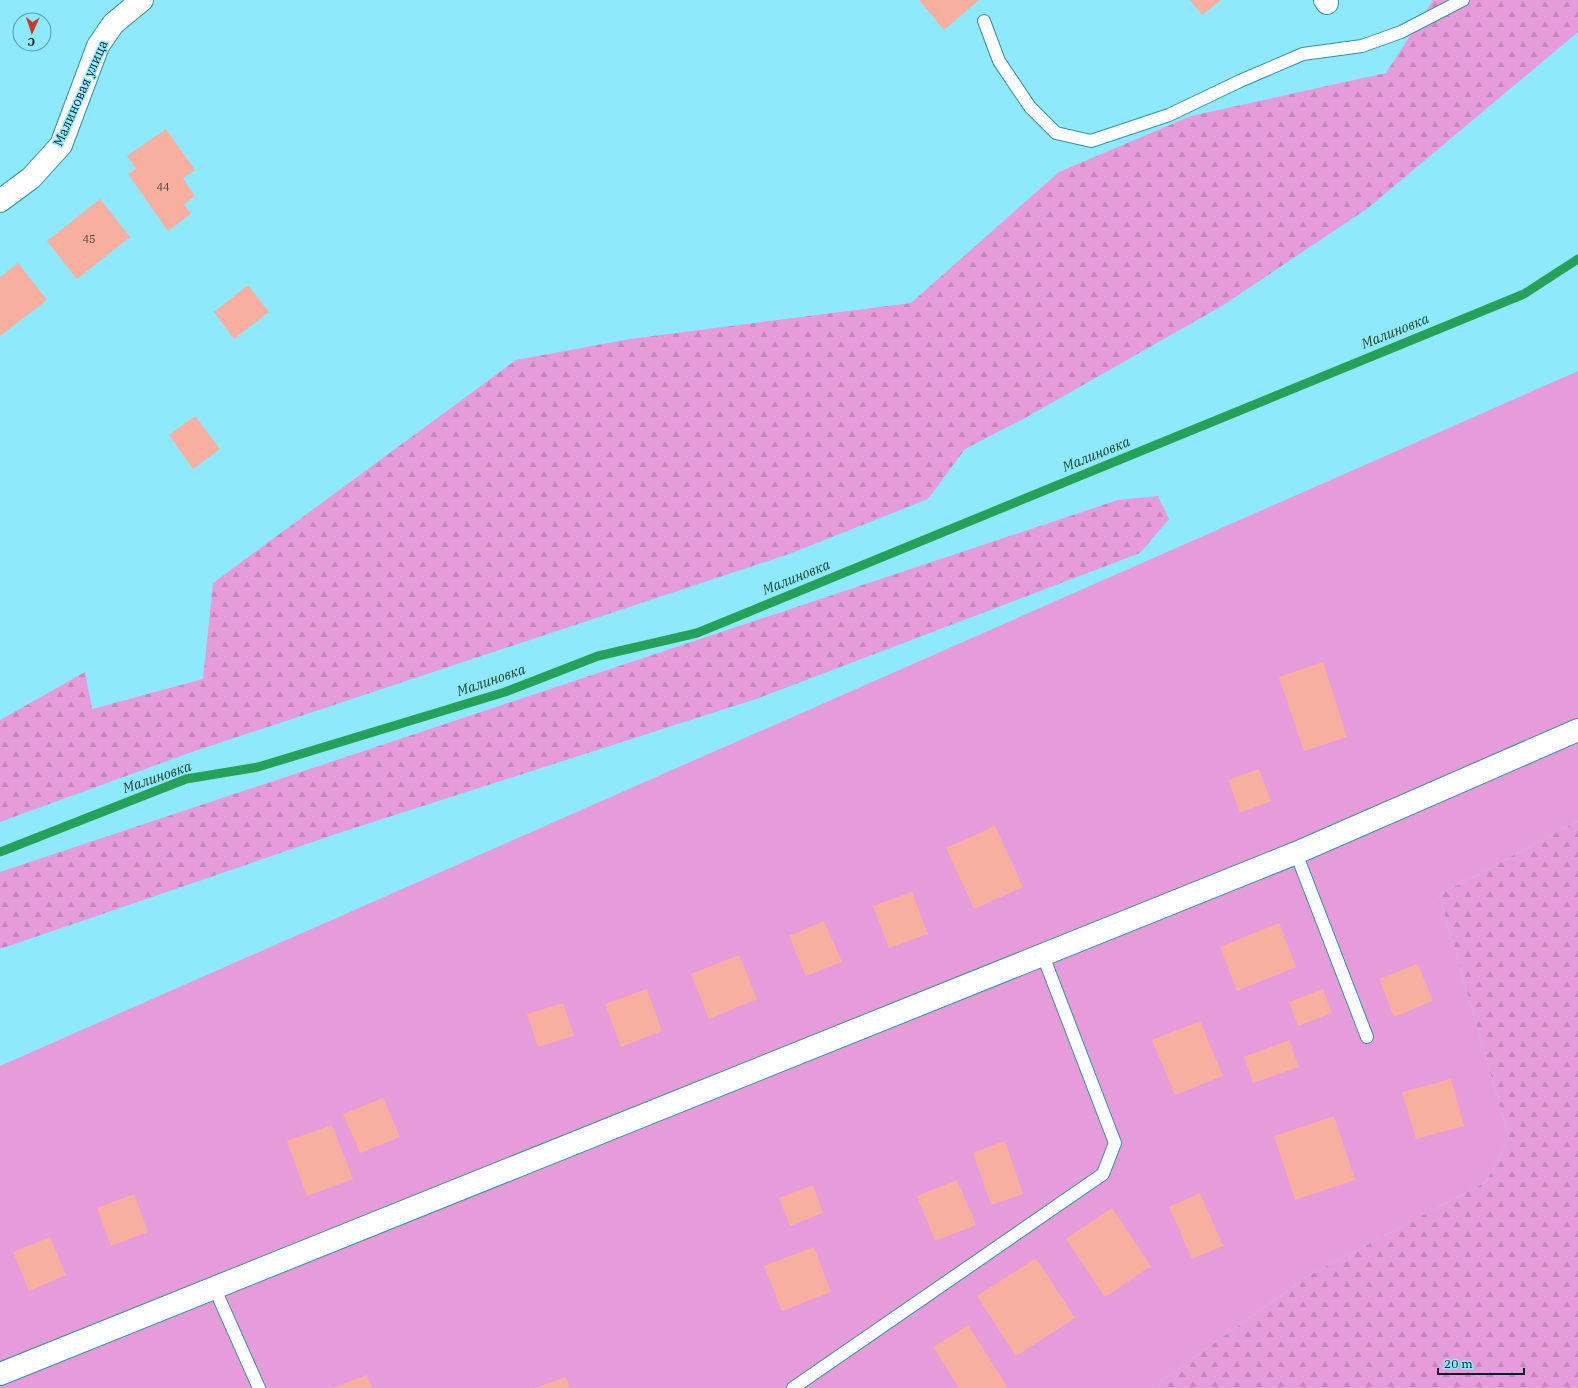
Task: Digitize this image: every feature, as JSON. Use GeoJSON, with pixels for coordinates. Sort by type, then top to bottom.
{"type":"FeatureCollection","features":[{"type":"Feature","properties":{"kind":"street","name":"Малиновая улица"},"geometry":{"type":"LineString","coordinates":[[0,200],[31,178],[61,145],[98,46],[113,24],[142,0]]}},
{"type":"Feature","properties":{"kind":"street"},"geometry":{"type":"LineString","coordinates":[[0,1374],[1296,852],[1578,730]]}},
{"type":"Feature","properties":{"kind":"lane"},"geometry":{"type":"LineString","coordinates":[[984,21],[999,61],[1030,108],[1056,133],[1091,141],[1169,115],[1240,81],[1303,54],[1362,46],[1401,32],[1463,0]]}},
{"type":"Feature","properties":{"kind":"lane"},"geometry":{"type":"LineString","coordinates":[[1296,852],[1367,1037]]}},
{"type":"Feature","properties":{"kind":"lane"},"geometry":{"type":"LineString","coordinates":[[793,1388],[1103,1174],[1114,1143],[1042,954]]}},
{"type":"Feature","properties":{"kind":"lane"},"geometry":{"type":"LineString","coordinates":[[214,1287],[259,1388]]}},
{"type":"Feature","properties":{"kind":"green space"},"geometry":{"type":"Polygon","coordinates":[[[1433,0],[1578,0],[1578,32],[1368,208],[1222,306],[1025,418],[965,449],[928,499],[789,554],[189,753],[0,822],[0,720],[85,672],[92,709],[203,679],[213,583],[516,360],[630,339],[911,303],[1059,172],[1191,116],[1386,73],[1433,0]]]}},
{"type":"Feature","properties":{"kind":"green space"},"geometry":{"type":"Polygon","coordinates":[[[1578,371],[1578,821],[1439,895],[1509,1138],[1486,1182],[1306,1277],[1152,1388],[0,1388],[0,1066],[1578,371]]]}},
{"type":"Feature","properties":{"kind":"green space"},"geometry":{"type":"Polygon","coordinates":[[[1158,496],[1169,519],[1140,553],[759,698],[339,833],[0,949],[0,872],[1118,500],[1158,496]]]}},
{"type":"Feature","properties":{"kind":"green space"},"geometry":{"type":"Polygon","coordinates":[[[1578,821],[1578,1388],[1152,1388],[1306,1277],[1486,1182],[1509,1138],[1439,895],[1578,821]]]}},
{"type":"Feature","properties":{"kind":"building"},"geometry":{"type":"Polygon","coordinates":[[[919,0],[979,0],[944,30],[919,0]]]}},
{"type":"Feature","properties":{"kind":"building"},"geometry":{"type":"Polygon","coordinates":[[[1190,0],[1221,0],[1202,15],[1190,0]]]}},
{"type":"Feature","properties":{"kind":"building"},"geometry":{"type":"Polygon","coordinates":[[[166,129],[195,170],[183,178],[195,196],[184,204],[191,214],[168,231],[128,174],[136,169],[127,156],[166,129]]]}},
{"type":"Feature","properties":{"kind":"building"},"geometry":{"type":"Polygon","coordinates":[[[100,199],[130,237],[77,279],[47,241],[100,199]]]}},
{"type":"Feature","properties":{"kind":"building"},"geometry":{"type":"Polygon","coordinates":[[[18,263],[47,300],[0,336],[0,277],[18,263]]]}},
{"type":"Feature","properties":{"kind":"building"},"geometry":{"type":"Polygon","coordinates":[[[248,285],[269,312],[234,339],[214,312],[248,285]]]}},
{"type":"Feature","properties":{"kind":"building"},"geometry":{"type":"Polygon","coordinates":[[[195,416],[220,449],[193,469],[169,435],[195,416]]]}},
{"type":"Feature","properties":{"kind":"building"},"geometry":{"type":"Polygon","coordinates":[[[1323,662],[1347,737],[1304,751],[1279,677],[1323,662]]]}},
{"type":"Feature","properties":{"kind":"building"},"geometry":{"type":"Polygon","coordinates":[[[1259,769],[1271,801],[1240,813],[1228,780],[1259,769]]]}},
{"type":"Feature","properties":{"kind":"building"},"geometry":{"type":"Polygon","coordinates":[[[995,826],[1023,887],[974,909],[946,848],[995,826]]]}},
{"type":"Feature","properties":{"kind":"building"},"geometry":{"type":"Polygon","coordinates":[[[912,892],[928,934],[889,948],[873,906],[912,892]]]}},
{"type":"Feature","properties":{"kind":"building"},"geometry":{"type":"Polygon","coordinates":[[[824,921],[842,962],[806,976],[789,936],[824,921]]]}},
{"type":"Feature","properties":{"kind":"building"},"geometry":{"type":"Polygon","coordinates":[[[1279,923],[1296,967],[1237,991],[1220,947],[1279,923]]]}},
{"type":"Feature","properties":{"kind":"building"},"geometry":{"type":"Polygon","coordinates":[[[739,955],[757,999],[709,1019],[691,974],[739,955]]]}},
{"type":"Feature","properties":{"kind":"building"},"geometry":{"type":"Polygon","coordinates":[[[1418,964],[1433,1001],[1394,1017],[1379,979],[1418,964]]]}},
{"type":"Feature","properties":{"kind":"building"},"geometry":{"type":"Polygon","coordinates":[[[647,989],[662,1031],[621,1047],[605,1004],[647,989]]]}},
{"type":"Feature","properties":{"kind":"building"},"geometry":{"type":"Polygon","coordinates":[[[1323,989],[1332,1013],[1298,1026],[1289,1002],[1323,989]]]}},
{"type":"Feature","properties":{"kind":"building"},"geometry":{"type":"Polygon","coordinates":[[[563,1003],[574,1036],[538,1047],[527,1014],[563,1003]]]}},
{"type":"Feature","properties":{"kind":"building"},"geometry":{"type":"Polygon","coordinates":[[[1200,1021],[1223,1076],[1175,1095],[1152,1040],[1200,1021]]]}},
{"type":"Feature","properties":{"kind":"building"},"geometry":{"type":"Polygon","coordinates":[[[1289,1040],[1299,1067],[1253,1083],[1244,1057],[1289,1040]]]}},
{"type":"Feature","properties":{"kind":"building"},"geometry":{"type":"Polygon","coordinates":[[[1451,1079],[1464,1126],[1416,1139],[1402,1092],[1451,1079]]]}},
{"type":"Feature","properties":{"kind":"building"},"geometry":{"type":"Polygon","coordinates":[[[383,1098],[400,1137],[360,1153],[343,1114],[383,1098]]]}},
{"type":"Feature","properties":{"kind":"building"},"geometry":{"type":"Polygon","coordinates":[[[1334,1116],[1355,1180],[1295,1200],[1274,1136],[1334,1116]]]}},
{"type":"Feature","properties":{"kind":"building"},"geometry":{"type":"Polygon","coordinates":[[[332,1125],[353,1179],[307,1196],[287,1141],[332,1125]]]}},
{"type":"Feature","properties":{"kind":"building"},"geometry":{"type":"Polygon","coordinates":[[[1005,1141],[1023,1194],[991,1205],[973,1153],[1005,1141]]]}},
{"type":"Feature","properties":{"kind":"building"},"geometry":{"type":"Polygon","coordinates":[[[957,1180],[976,1225],[935,1241],[917,1196],[957,1180]]]}},
{"type":"Feature","properties":{"kind":"building"},"geometry":{"type":"Polygon","coordinates":[[[813,1185],[823,1213],[790,1226],[779,1198],[813,1185]]]}},
{"type":"Feature","properties":{"kind":"building"},"geometry":{"type":"Polygon","coordinates":[[[1200,1193],[1223,1246],[1192,1259],[1169,1207],[1200,1193]]]}},
{"type":"Feature","properties":{"kind":"building"},"geometry":{"type":"Polygon","coordinates":[[[134,1194],[148,1232],[111,1246],[97,1208],[134,1194]]]}},
{"type":"Feature","properties":{"kind":"building"},"geometry":{"type":"Polygon","coordinates":[[[1112,1208],[1151,1266],[1105,1297],[1066,1239],[1112,1208]]]}},
{"type":"Feature","properties":{"kind":"building"},"geometry":{"type":"Polygon","coordinates":[[[50,1237],[66,1275],[29,1291],[13,1252],[50,1237]]]}},
{"type":"Feature","properties":{"kind":"building"},"geometry":{"type":"Polygon","coordinates":[[[814,1247],[831,1292],[782,1311],[764,1266],[814,1247]]]}},
{"type":"Feature","properties":{"kind":"building"},"geometry":{"type":"Polygon","coordinates":[[[1036,1258],[1075,1318],[1016,1356],[977,1296],[1036,1258]]]}},
{"type":"Feature","properties":{"kind":"building"},"geometry":{"type":"Polygon","coordinates":[[[968,1325],[1007,1386],[1004,1388],[959,1388],[933,1347],[968,1325]]]}},
{"type":"Feature","properties":{"kind":"building"},"geometry":{"type":"Polygon","coordinates":[[[367,1375],[372,1388],[333,1388],[367,1375]]]}},
{"type":"Feature","properties":{"kind":"building"},"geometry":{"type":"Polygon","coordinates":[[[566,1377],[570,1388],[534,1388],[566,1377]]]}},
{"type":"Feature","properties":{"kind":"waterway","name":"Малиновка"},"geometry":{"type":"LineString","coordinates":[[0,852],[186,779],[258,767],[505,692],[598,656],[697,633],[1524,294],[1578,259]]}}]}
